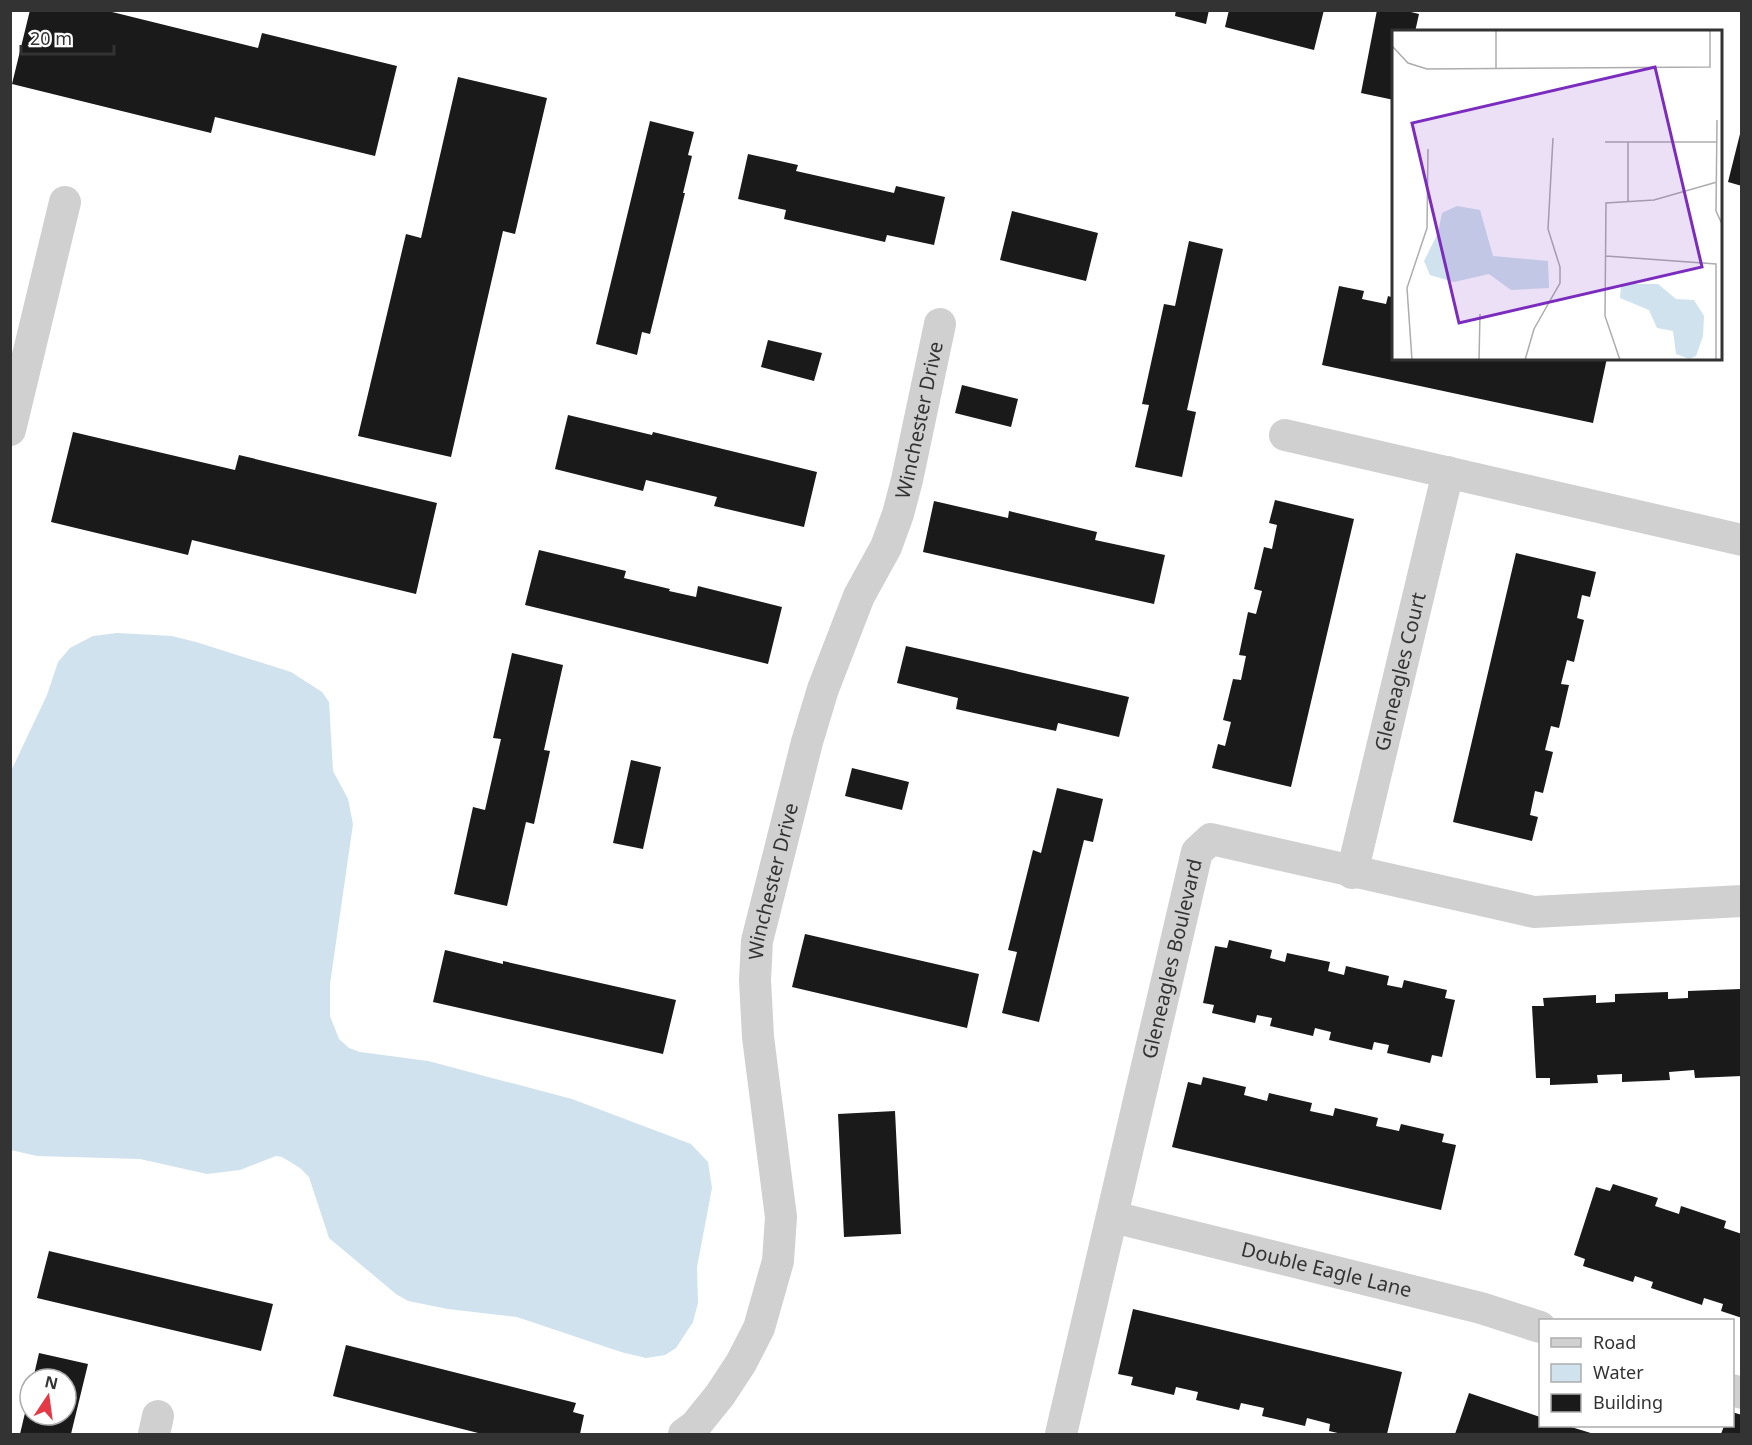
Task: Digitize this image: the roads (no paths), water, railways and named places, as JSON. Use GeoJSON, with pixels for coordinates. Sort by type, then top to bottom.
{"type":"FeatureCollection","features":[{"type":"Feature","properties":{"kind":"street"},"geometry":{"type":"LineString","coordinates":[[10,430],[65,202]]}},
{"type":"Feature","properties":{"kind":"street","name":"Winchester Drive"},"geometry":{"type":"LineString","coordinates":[[684,1434],[695,1426],[720,1395],[741,1363],[759,1328],[778,1261],[782,1217],[758,1037],[755,980],[757,941],[807,741],[824,689],[859,596],[886,547],[898,514],[939,324]]}},
{"type":"Feature","properties":{"kind":"street"},"geometry":{"type":"LineString","coordinates":[[1285,435],[1742,540]]}},
{"type":"Feature","properties":{"kind":"street","name":"Gleneagles Court"},"geometry":{"type":"LineString","coordinates":[[1352,873],[1448,472]]}},
{"type":"Feature","properties":{"kind":"street","name":"Gleneagles Boulevard"},"geometry":{"type":"LineString","coordinates":[[1061,1434],[1197,852],[1211,839],[1352,873],[1534,912],[1742,901]]}},
{"type":"Feature","properties":{"kind":"street","name":"Double Eagle Lane"},"geometry":{"type":"LineString","coordinates":[[1113,1217],[1481,1308],[1539,1327]]}},
{"type":"Feature","properties":{"kind":"water"},"geometry":{"type":"Polygon","coordinates":[[[117,633],[172,636],[291,672],[322,692],[329,702],[333,771],[348,799],[353,824],[330,984],[330,1016],[339,1039],[349,1048],[360,1052],[428,1061],[572,1099],[691,1144],[708,1162],[712,1188],[697,1267],[698,1303],[693,1322],[676,1348],[665,1355],[646,1358],[621,1352],[517,1317],[448,1309],[408,1301],[396,1294],[329,1238],[309,1177],[300,1168],[282,1157],[276,1156],[240,1170],[207,1174],[140,1159],[37,1156],[11,1150],[11,771],[47,695],[58,662],[70,648],[93,636],[117,633]]]}}]}
